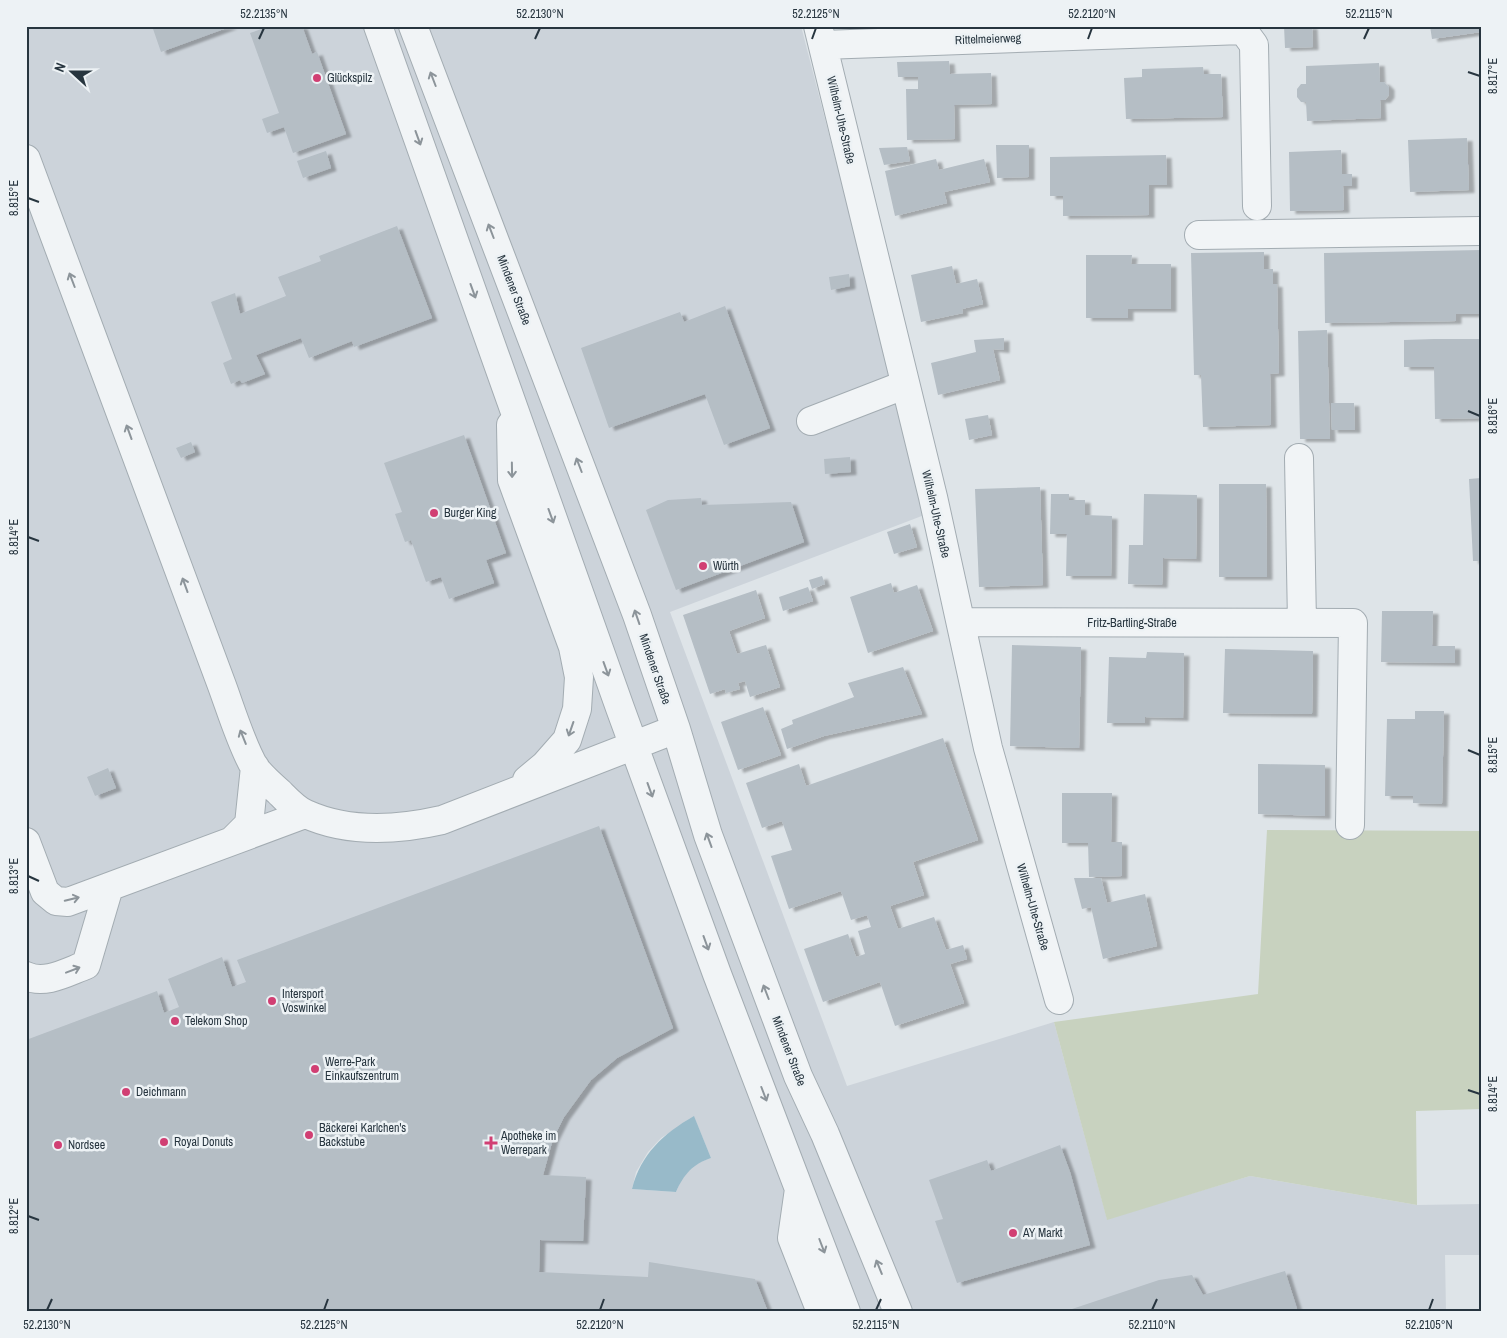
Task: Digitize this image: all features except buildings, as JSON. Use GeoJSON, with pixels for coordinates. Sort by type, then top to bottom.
{"type":"FeatureCollection","features":[{"type":"Feature","properties":{"kind":"street"},"geometry":{"type":"LineString","coordinates":[[378,26],[477,302],[511,404],[717,974],[846,1312]]}},
{"type":"Feature","properties":{"kind":"street","name":"Mindener Straße"},"geometry":{"type":"LineString","coordinates":[[413,26],[637,615],[676,729],[708,835],[798,1076],[898,1312]]}},
{"type":"Feature","properties":{"kind":"street","name":"Rittelmeierweg"},"geometry":{"type":"LineString","coordinates":[[821,36],[1244,30],[1254,45],[1258,206]]}},
{"type":"Feature","properties":{"kind":"street","name":"Wilhelm-Uhe-Straße"},"geometry":{"type":"LineString","coordinates":[[821,36],[961,622],[988,748],[1059,1000]]}},
{"type":"Feature","properties":{"kind":"street"},"geometry":{"type":"LineString","coordinates":[[26,159],[220,683],[255,767],[265,779],[305,814],[339,824],[372,828],[406,827],[442,820],[676,729]]}},
{"type":"Feature","properties":{"kind":"street"},"geometry":{"type":"LineString","coordinates":[[1199,235],[1481,231]]}},
{"type":"Feature","properties":{"kind":"street"},"geometry":{"type":"LineString","coordinates":[[811,421],[904,385]]}},
{"type":"Feature","properties":{"kind":"street"},"geometry":{"type":"LineString","coordinates":[[508,794],[545,765],[567,740],[577,709],[578,677],[573,647],[512,480],[511,404]]}},
{"type":"Feature","properties":{"kind":"street"},"geometry":{"type":"LineString","coordinates":[[1299,458],[1302,623]]}},
{"type":"Feature","properties":{"kind":"street","name":"Fritz-Bartling-Straße"},"geometry":{"type":"LineString","coordinates":[[961,622],[1353,623],[1350,825]]}},
{"type":"Feature","properties":{"kind":"street"},"geometry":{"type":"LineString","coordinates":[[232,841],[249,824],[255,767]]}},
{"type":"Feature","properties":{"kind":"street"},"geometry":{"type":"LineString","coordinates":[[26,842],[45,892],[56,901],[68,902],[305,814]]}},
{"type":"Feature","properties":{"kind":"street"},"geometry":{"type":"LineString","coordinates":[[26,976],[33,979],[51,978],[86,965],[109,886]]}},
{"type":"Feature","properties":{"kind":"street"},"geometry":{"type":"LineString","coordinates":[[800,1188],[792,1238],[821,1312]]}},
{"type":"Feature","properties":{"kind":"shaded area"},"geometry":{"type":"Polygon","coordinates":[[[26,26],[801,26],[927,514],[670,612],[847,1086],[1054,1022],[1107,1219],[1250,1176],[1417,1205],[1481,1204],[1481,1255],[1445,1255],[1446,1312],[26,1312],[26,26]],[[694,1117],[661,1138],[648,1152],[636,1172],[632,1189],[676,1192],[682,1178],[690,1170],[700,1162],[711,1158],[694,1117]]]}},
{"type":"Feature","properties":{"kind":"green space"},"geometry":{"type":"Polygon","coordinates":[[[1267,830],[1481,831],[1481,1109],[1416,1111],[1417,1205],[1250,1176],[1107,1220],[1054,1022],[1258,994],[1267,830]]]}},
{"type":"Feature","properties":{"kind":"water"},"geometry":{"type":"Polygon","coordinates":[[[694,1116],[711,1158],[699,1163],[690,1170],[676,1192],[632,1189],[647,1155],[672,1130],[694,1116]]]}},
{"type":"Feature","properties":{"kind":"place","name":"Glückspilz"},"geometry":{"type":"Point","coordinates":[317,78]}},
{"type":"Feature","properties":{"kind":"place","name":"Burger King"},"geometry":{"type":"Point","coordinates":[434,513]}},
{"type":"Feature","properties":{"kind":"place","name":"Würth"},"geometry":{"type":"Point","coordinates":[703,566]}},
{"type":"Feature","properties":{"kind":"place","name":"Intersport Voswinkel"},"geometry":{"type":"Point","coordinates":[272,1001]}},
{"type":"Feature","properties":{"kind":"place","name":"Telekom Shop"},"geometry":{"type":"Point","coordinates":[175,1021]}},
{"type":"Feature","properties":{"kind":"place","name":"Werre-Park Einkaufszentrum"},"geometry":{"type":"Point","coordinates":[315,1069]}},
{"type":"Feature","properties":{"kind":"place","name":"Deichmann"},"geometry":{"type":"Point","coordinates":[126,1092]}},
{"type":"Feature","properties":{"kind":"place","name":"Bäckerei Karlchen's Backstube"},"geometry":{"type":"Point","coordinates":[309,1135]}},
{"type":"Feature","properties":{"kind":"place","name":"Royal Donuts"},"geometry":{"type":"Point","coordinates":[164,1142]}},
{"type":"Feature","properties":{"kind":"place","name":"Apotheke im Werrepark"},"geometry":{"type":"Point","coordinates":[491,1143]}},
{"type":"Feature","properties":{"kind":"place","name":"Nordsee"},"geometry":{"type":"Point","coordinates":[58,1145]}},
{"type":"Feature","properties":{"kind":"place","name":"AY Markt"},"geometry":{"type":"Point","coordinates":[1013,1233]}}]}
